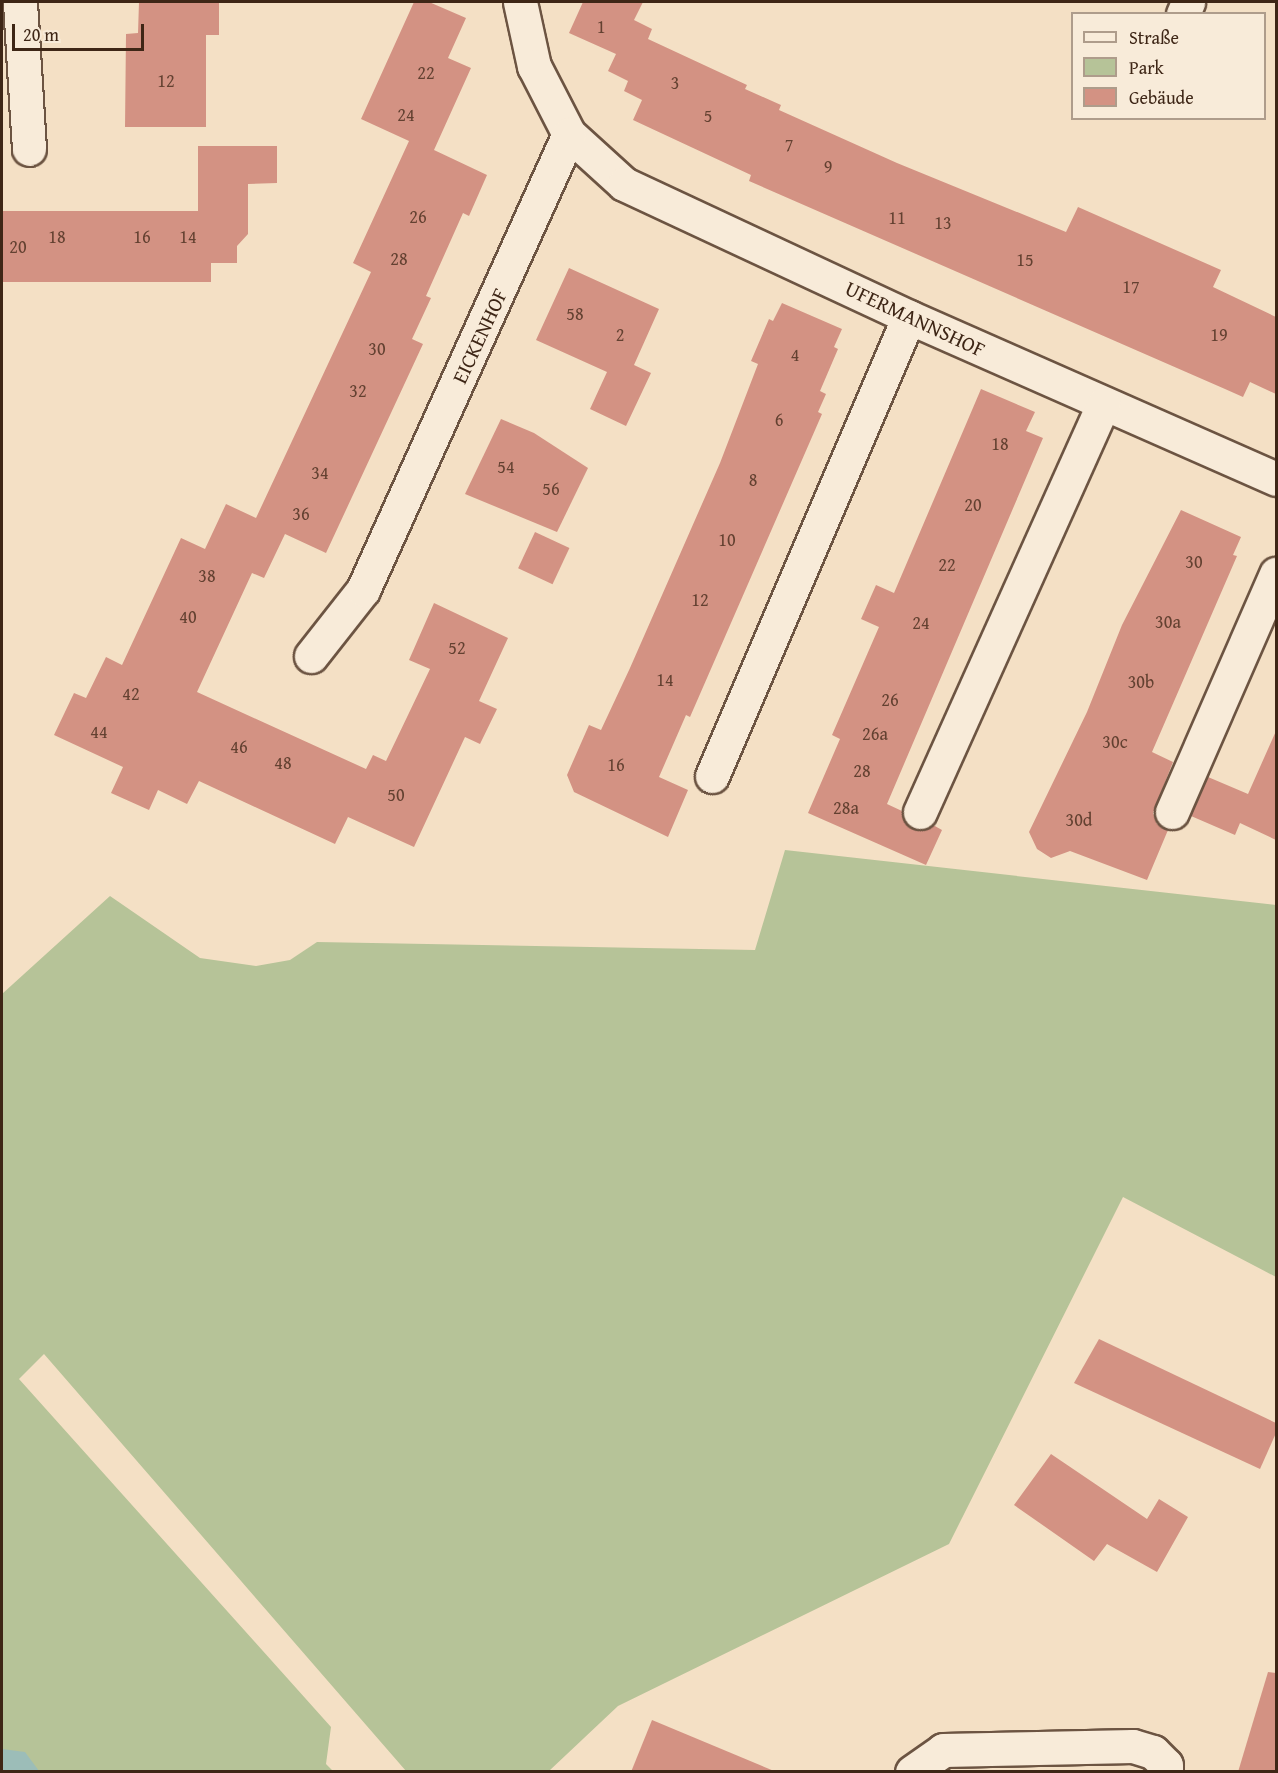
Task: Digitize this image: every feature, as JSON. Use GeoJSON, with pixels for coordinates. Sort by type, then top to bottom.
{"type":"FeatureCollection","features":[{"type":"Feature","properties":{"kind":"street"},"geometry":{"type":"LineString","coordinates":[[20,2],[29,149]]}},
{"type":"Feature","properties":{"kind":"street"},"geometry":{"type":"LineString","coordinates":[[520,2],[534,66],[569,134]]}},
{"type":"Feature","properties":{"kind":"street","name":"UFERMANNSHOF"},"geometry":{"type":"LineString","coordinates":[[569,134],[624,184],[909,317],[1276,479]]}},
{"type":"Feature","properties":{"kind":"street","name":"EICKENHOF"},"geometry":{"type":"LineString","coordinates":[[311,656],[363,590],[569,134]]}},
{"type":"Feature","properties":{"kind":"street"},"geometry":{"type":"LineString","coordinates":[[712,776],[909,317]]}},
{"type":"Feature","properties":{"kind":"street"},"geometry":{"type":"LineString","coordinates":[[920,812],[1102,404]]}},
{"type":"Feature","properties":{"kind":"street"},"geometry":{"type":"LineString","coordinates":[[1172,812],[1276,574]]}},
{"type":"Feature","properties":{"kind":"street"},"geometry":{"type":"LineString","coordinates":[[912,1772],[943,1750],[1133,1746],[1153,1752],[1166,1765],[1166,1772]]}},
{"type":"Feature","properties":{"kind":"green space"},"geometry":{"type":"Polygon","coordinates":[[[785,850],[1276,905],[1276,1277],[1123,1197],[949,1544],[618,1706],[549,1771],[406,1771],[44,1354],[19,1379],[331,1727],[326,1764],[333,1771],[2,1771],[2,994],[110,896],[200,958],[256,966],[290,960],[317,942],[755,950],[785,850]]]}},
{"type":"Feature","properties":{"kind":"water"},"geometry":{"type":"Polygon","coordinates":[[[2,1749],[25,1752],[39,1771],[2,1771],[2,1749]]]}},
{"type":"Feature","properties":{"kind":"building"},"geometry":{"type":"Polygon","coordinates":[[[139,2],[219,2],[219,35],[206,35],[206,127],[125,127],[126,34],[138,33],[139,2]]]}},
{"type":"Feature","properties":{"kind":"building"},"geometry":{"type":"Polygon","coordinates":[[[414,2],[429,2],[466,18],[448,58],[471,68],[434,150],[487,175],[469,216],[463,213],[426,296],[431,298],[412,339],[423,344],[326,553],[285,534],[264,578],[252,573],[197,692],[366,769],[373,755],[386,761],[430,669],[409,660],[434,603],[508,638],[479,701],[497,709],[480,744],[465,737],[414,847],[348,817],[335,844],[199,781],[187,804],[158,790],[149,810],[111,793],[123,767],[54,735],[74,693],[86,698],[106,657],[122,665],[181,538],[205,549],[226,504],[256,518],[371,272],[353,263],[409,141],[361,119],[414,2]]]}},
{"type":"Feature","properties":{"kind":"building"},"geometry":{"type":"Polygon","coordinates":[[[583,2],[643,2],[634,20],[652,29],[648,39],[747,85],[745,89],[781,105],[779,110],[897,163],[1066,232],[1078,207],[1221,270],[1213,287],[1276,317],[1276,394],[1250,382],[1243,397],[749,181],[751,175],[633,120],[642,100],[624,91],[628,81],[608,71],[616,54],[569,33],[583,2]]]}},
{"type":"Feature","properties":{"kind":"building"},"geometry":{"type":"Polygon","coordinates":[[[198,146],[277,146],[277,183],[248,184],[248,234],[237,246],[237,263],[211,263],[211,282],[2,282],[2,211],[198,211],[198,146]]]}},
{"type":"Feature","properties":{"kind":"building"},"geometry":{"type":"Polygon","coordinates":[[[569,268],[659,309],[634,365],[651,373],[626,426],[590,409],[607,372],[536,340],[569,268]]]}},
{"type":"Feature","properties":{"kind":"building"},"geometry":{"type":"Polygon","coordinates":[[[782,303],[842,329],[834,347],[838,349],[820,391],[826,394],[818,412],[822,414],[690,717],[686,715],[659,777],[688,790],[668,837],[574,792],[567,775],[589,725],[601,730],[630,668],[720,463],[758,364],[751,361],[769,319],[773,321],[782,303]]]}},
{"type":"Feature","properties":{"kind":"building"},"geometry":{"type":"Polygon","coordinates":[[[981,389],[1035,412],[1026,431],[1043,438],[887,804],[902,811],[905,822],[912,829],[922,831],[933,825],[942,830],[926,865],[808,813],[840,739],[832,735],[879,627],[861,619],[876,585],[894,593],[981,389]]]}},
{"type":"Feature","properties":{"kind":"building"},"geometry":{"type":"Polygon","coordinates":[[[501,419],[534,433],[588,468],[557,532],[465,494],[501,419]]]}},
{"type":"Feature","properties":{"kind":"building"},"geometry":{"type":"Polygon","coordinates":[[[1181,510],[1241,537],[1233,555],[1237,556],[1152,752],[1173,762],[1153,813],[1157,824],[1168,830],[1147,880],[1070,851],[1051,858],[1037,849],[1029,832],[1087,712],[1122,625],[1181,510]]]}},
{"type":"Feature","properties":{"kind":"building"},"geometry":{"type":"Polygon","coordinates":[[[535,532],[569,548],[553,584],[518,568],[535,532]]]}},
{"type":"Feature","properties":{"kind":"building"},"geometry":{"type":"Polygon","coordinates":[[[1276,731],[1276,840],[1240,823],[1235,835],[1191,816],[1208,777],[1248,794],[1276,731]]]}},
{"type":"Feature","properties":{"kind":"building"},"geometry":{"type":"Polygon","coordinates":[[[1099,1339],[1276,1423],[1276,1433],[1260,1469],[1074,1383],[1099,1339]]]}},
{"type":"Feature","properties":{"kind":"building"},"geometry":{"type":"Polygon","coordinates":[[[1051,1454],[1147,1519],[1159,1499],[1188,1517],[1157,1572],[1107,1544],[1094,1561],[1014,1505],[1051,1454]]]}},
{"type":"Feature","properties":{"kind":"building"},"geometry":{"type":"Polygon","coordinates":[[[1268,1672],[1276,1673],[1276,1772],[1238,1772],[1268,1672]]]}},
{"type":"Feature","properties":{"kind":"building"},"geometry":{"type":"Polygon","coordinates":[[[652,1720],[774,1771],[774,1772],[631,1772],[652,1720]]]}}]}
